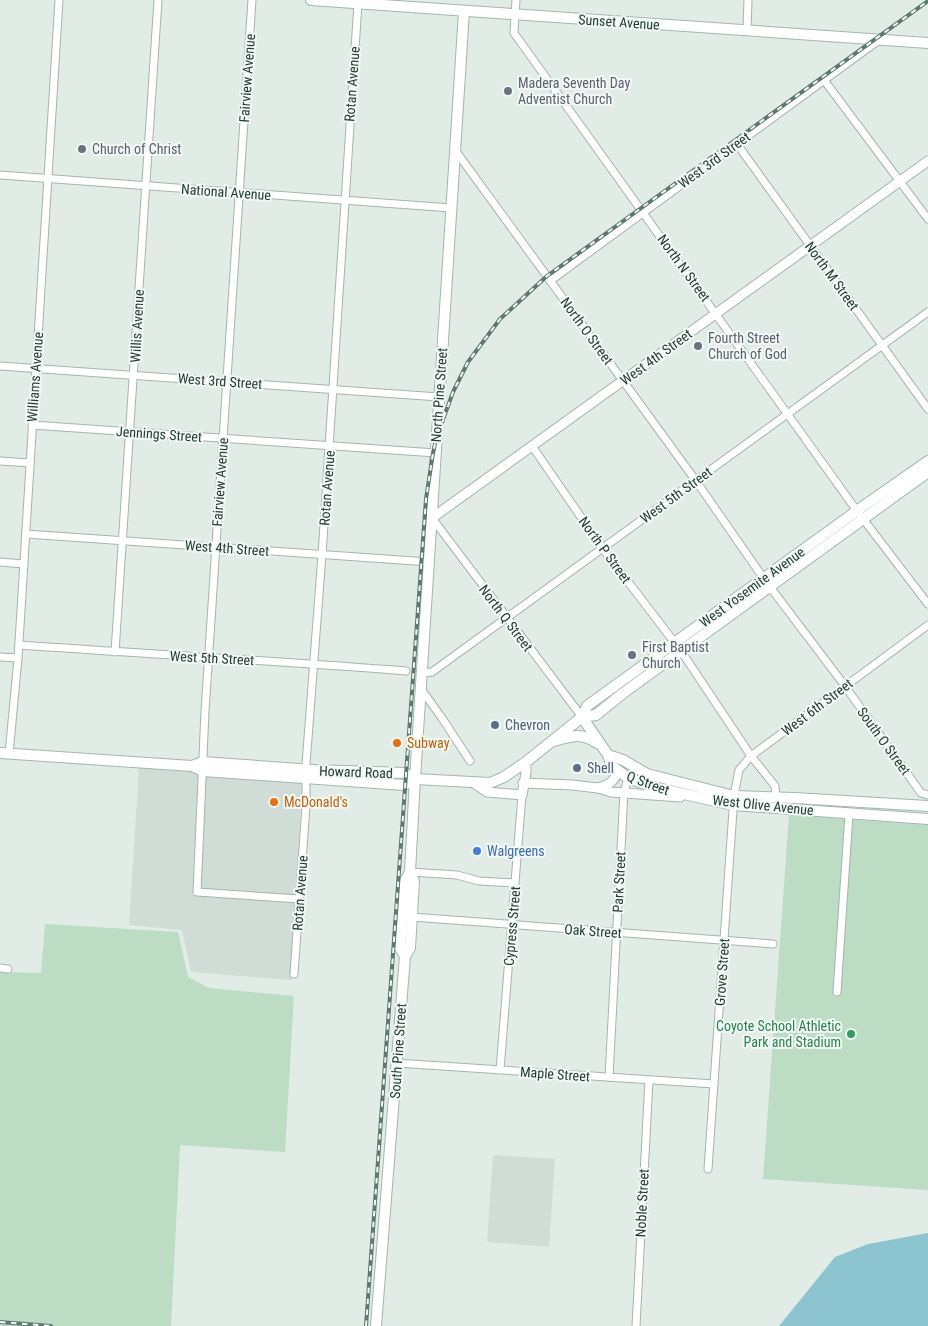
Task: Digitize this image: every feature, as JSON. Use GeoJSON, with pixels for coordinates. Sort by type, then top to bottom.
{"type":"FeatureCollection","features":[{"type":"Feature","properties":{"kind":"main road","name":"Sunset Avenue"},"geometry":{"type":"LineString","coordinates":[[311,0],[928,42]]}},
{"type":"Feature","properties":{"kind":"main road","name":"North Pine Street"},"geometry":{"type":"LineString","coordinates":[[415,779],[464,11]]}},
{"type":"Feature","properties":{"kind":"main road","name":"West Yosemite Avenue"},"geometry":{"type":"LineString","coordinates":[[474,783],[490,783],[504,777],[526,762],[582,717],[596,715],[677,647],[860,515],[928,461]]}},
{"type":"Feature","properties":{"kind":"main road","name":"West Yosemite Avenue"},"geometry":{"type":"LineString","coordinates":[[860,515],[928,472]]}},
{"type":"Feature","properties":{"kind":"main road","name":"Q Street"},"geometry":{"type":"LineString","coordinates":[[582,717],[605,751],[612,766],[628,778],[657,788],[698,798]]}},
{"type":"Feature","properties":{"kind":"main road"},"geometry":{"type":"LineString","coordinates":[[551,742],[583,735],[605,751]]}},
{"type":"Feature","properties":{"kind":"main road","name":"Q Street"},"geometry":{"type":"LineString","coordinates":[[605,751],[647,774]]}},
{"type":"Feature","properties":{"kind":"main road","name":"Howard Road"},"geometry":{"type":"LineString","coordinates":[[5,754],[306,774],[405,773],[415,779]]}},
{"type":"Feature","properties":{"kind":"main road","name":"West Olive Avenue"},"geometry":{"type":"LineString","coordinates":[[647,774],[734,801],[776,797],[928,806]]}},
{"type":"Feature","properties":{"kind":"main road"},"geometry":{"type":"LineString","coordinates":[[628,778],[634,775],[665,782],[668,780]]}},
{"type":"Feature","properties":{"kind":"main road"},"geometry":{"type":"LineString","coordinates":[[409,874],[415,779],[474,783]]}},
{"type":"Feature","properties":{"kind":"main road","name":"West Olive Avenue"},"geometry":{"type":"LineString","coordinates":[[698,798],[849,814],[928,819]]}},
{"type":"Feature","properties":{"kind":"main road","name":"South Pine Street"},"geometry":{"type":"LineString","coordinates":[[376,1326],[406,955],[400,948],[414,881],[409,874]]}},
{"type":"Feature","properties":{"kind":"street","name":"Williams Avenue"},"geometry":{"type":"LineString","coordinates":[[5,754],[19,645],[59,0]]}},
{"type":"Feature","properties":{"kind":"street","name":"Willis Avenue"},"geometry":{"type":"LineString","coordinates":[[115,652],[134,375],[144,186],[158,0]]}},
{"type":"Feature","properties":{"kind":"street","name":"Fairview Avenue"},"geometry":{"type":"LineString","coordinates":[[252,0],[209,658],[197,892],[299,899]]}},
{"type":"Feature","properties":{"kind":"street","name":"North N Street"},"geometry":{"type":"LineString","coordinates":[[516,0],[514,33],[860,515],[928,604]]}},
{"type":"Feature","properties":{"kind":"street"},"geometry":{"type":"LineString","coordinates":[[747,30],[748,0]]}},
{"type":"Feature","properties":{"kind":"street","name":"Rotan Avenue"},"geometry":{"type":"LineString","coordinates":[[294,974],[358,3]]}},
{"type":"Feature","properties":{"kind":"street","name":"West 3rd Street"},"geometry":{"type":"LineString","coordinates":[[550,281],[879,40]]}},
{"type":"Feature","properties":{"kind":"street"},"geometry":{"type":"LineString","coordinates":[[824,80],[928,219]]}},
{"type":"Feature","properties":{"kind":"street","name":"North M Street"},"geometry":{"type":"LineString","coordinates":[[737,144],[928,409]]}},
{"type":"Feature","properties":{"kind":"street","name":"North O Street"},"geometry":{"type":"LineString","coordinates":[[455,149],[696,481],[767,583]]}},
{"type":"Feature","properties":{"kind":"street","name":"West 4th Street"},"geometry":{"type":"LineString","coordinates":[[432,518],[928,160]]}},
{"type":"Feature","properties":{"kind":"street","name":"National Avenue"},"geometry":{"type":"LineString","coordinates":[[0,174],[451,208]]}},
{"type":"Feature","properties":{"kind":"street","name":"West 5th Street"},"geometry":{"type":"LineString","coordinates":[[422,673],[432,672],[928,312]]}},
{"type":"Feature","properties":{"kind":"street","name":"West 3rd Street"},"geometry":{"type":"LineString","coordinates":[[0,366],[439,397]]}},
{"type":"Feature","properties":{"kind":"street","name":"Jennings Street"},"geometry":{"type":"LineString","coordinates":[[32,425],[436,453]]}},
{"type":"Feature","properties":{"kind":"street","name":"North P Street"},"geometry":{"type":"LineString","coordinates":[[532,446],[603,548],[677,647],[751,756],[775,786],[776,797]]}},
{"type":"Feature","properties":{"kind":"street"},"geometry":{"type":"LineString","coordinates":[[0,461],[30,463]]}},
{"type":"Feature","properties":{"kind":"street","name":"North Q Street"},"geometry":{"type":"LineString","coordinates":[[432,518],[582,717]]}},
{"type":"Feature","properties":{"kind":"street","name":"West 4th Street"},"geometry":{"type":"LineString","coordinates":[[26,534],[429,562]]}},
{"type":"Feature","properties":{"kind":"street"},"geometry":{"type":"LineString","coordinates":[[0,562],[24,564]]}},
{"type":"Feature","properties":{"kind":"street","name":"South O Street"},"geometry":{"type":"LineString","coordinates":[[767,583],[845,686],[921,793],[928,795]]}},
{"type":"Feature","properties":{"kind":"street","name":"West 6th Street"},"geometry":{"type":"LineString","coordinates":[[734,801],[738,770],[751,756],[928,625]]}},
{"type":"Feature","properties":{"kind":"street","name":"West 5th Street"},"geometry":{"type":"LineString","coordinates":[[19,645],[406,671]]}},
{"type":"Feature","properties":{"kind":"street"},"geometry":{"type":"LineString","coordinates":[[0,657],[18,658]]}},
{"type":"Feature","properties":{"kind":"street"},"geometry":{"type":"LineString","coordinates":[[421,689],[470,761]]}},
{"type":"Feature","properties":{"kind":"street","name":"Cypress Street"},"geometry":{"type":"LineString","coordinates":[[500,1070],[526,762]]}},
{"type":"Feature","properties":{"kind":"street"},"geometry":{"type":"LineString","coordinates":[[598,788],[615,780],[618,771]]}},
{"type":"Feature","properties":{"kind":"street","name":"Park Street"},"geometry":{"type":"LineString","coordinates":[[609,1077],[624,792],[628,778]]}},
{"type":"Feature","properties":{"kind":"street","name":"West Olive Avenue"},"geometry":{"type":"LineString","coordinates":[[523,782],[598,788],[611,792],[698,798]]}},
{"type":"Feature","properties":{"kind":"street"},"geometry":{"type":"LineString","coordinates":[[474,783],[487,792],[522,795]]}},
{"type":"Feature","properties":{"kind":"street","name":"Grove Street"},"geometry":{"type":"LineString","coordinates":[[708,1169],[734,801]]}},
{"type":"Feature","properties":{"kind":"street"},"geometry":{"type":"LineString","coordinates":[[837,992],[849,814]]}},
{"type":"Feature","properties":{"kind":"street"},"geometry":{"type":"LineString","coordinates":[[409,874],[457,875],[479,881],[515,883]]}},
{"type":"Feature","properties":{"kind":"street","name":"Oak Street"},"geometry":{"type":"LineString","coordinates":[[407,916],[773,944]]}},
{"type":"Feature","properties":{"kind":"street","name":"Maple Street"},"geometry":{"type":"LineString","coordinates":[[396,1063],[714,1084]]}},
{"type":"Feature","properties":{"kind":"street","name":"Noble Street"},"geometry":{"type":"LineString","coordinates":[[636,1326],[649,1080]]}},
{"type":"Feature","properties":{"kind":"shaded area"},"geometry":{"type":"Polygon","coordinates":[[[139,768],[302,781],[292,980],[191,972],[182,930],[129,925],[139,768]]]}},
{"type":"Feature","properties":{"kind":"shaded area"},"geometry":{"type":"Polygon","coordinates":[[[493,1155],[555,1159],[549,1247],[487,1242],[493,1155]]]}},
{"type":"Feature","properties":{"kind":"green space","name":"Coyote School Athletic Park and Stadium"},"geometry":{"type":"Polygon","coordinates":[[[789,815],[928,825],[928,1190],[763,1179],[789,815]]]}},
{"type":"Feature","properties":{"kind":"green space"},"geometry":{"type":"Polygon","coordinates":[[[45,924],[178,932],[188,977],[209,988],[294,996],[285,1152],[180,1145],[171,1326],[0,1326],[0,972],[41,973],[45,924]]]}},
{"type":"Feature","properties":{"kind":"water"},"geometry":{"type":"Polygon","coordinates":[[[928,1233],[928,1326],[779,1326],[835,1257],[868,1244],[928,1233]]]}},
{"type":"Feature","properties":{"kind":"railway"},"geometry":{"type":"LineString","coordinates":[[366,1326],[426,499],[436,439],[453,392],[468,362],[500,319],[547,276],[928,1]]}},
{"type":"Feature","properties":{"kind":"railway"},"geometry":{"type":"LineString","coordinates":[[0,1322],[51,1326]]}},
{"type":"Feature","properties":{"kind":"place","name":"Madera Seventh Day Adventist Church"},"geometry":{"type":"Point","coordinates":[508,91]}},
{"type":"Feature","properties":{"kind":"place","name":"Church of Christ"},"geometry":{"type":"Point","coordinates":[82,149]}},
{"type":"Feature","properties":{"kind":"place","name":"Fourth Street Church of God"},"geometry":{"type":"Point","coordinates":[698,346]}},
{"type":"Feature","properties":{"kind":"place","name":"First Baptist Church"},"geometry":{"type":"Point","coordinates":[632,655]}},
{"type":"Feature","properties":{"kind":"place","name":"Chevron"},"geometry":{"type":"Point","coordinates":[495,725]}},
{"type":"Feature","properties":{"kind":"place","name":"Subway"},"geometry":{"type":"Point","coordinates":[397,743]}},
{"type":"Feature","properties":{"kind":"place","name":"Shell"},"geometry":{"type":"Point","coordinates":[577,768]}},
{"type":"Feature","properties":{"kind":"place","name":"McDonald's"},"geometry":{"type":"Point","coordinates":[274,802]}},
{"type":"Feature","properties":{"kind":"place","name":"Walgreens"},"geometry":{"type":"Point","coordinates":[477,851]}},
{"type":"Feature","properties":{"kind":"place","name":"Coyote School Athletic Park and Stadium"},"geometry":{"type":"Point","coordinates":[851,1034]}}]}
